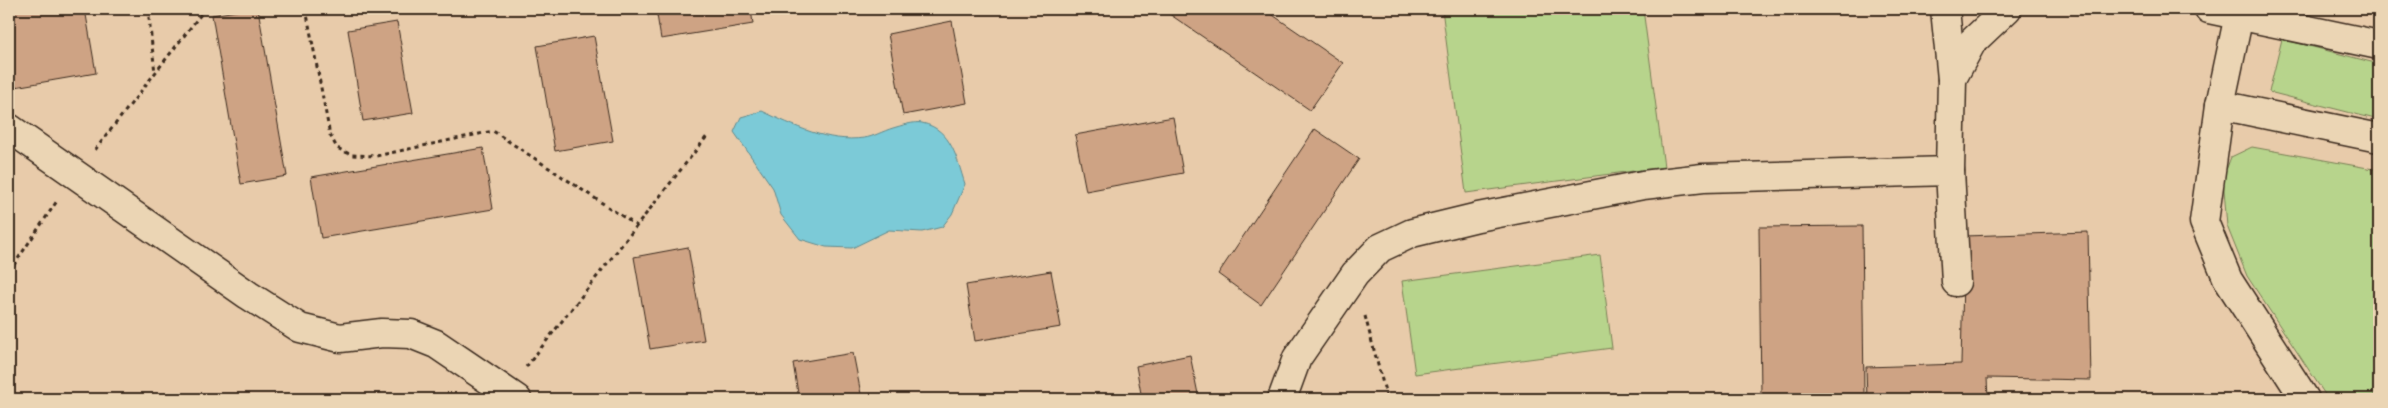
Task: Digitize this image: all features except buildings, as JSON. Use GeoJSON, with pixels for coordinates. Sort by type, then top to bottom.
{"type":"FeatureCollection","features":[{"type":"Feature","properties":{"kind":"street"},"geometry":{"type":"LineString","coordinates":[[1945,9],[1952,79],[1950,171],[1956,282]]}},
{"type":"Feature","properties":{"kind":"street"},"geometry":{"type":"LineString","coordinates":[[1952,79],[1972,42],[2007,9]]}},
{"type":"Feature","properties":{"kind":"street"},"geometry":{"type":"LineString","coordinates":[[2210,9],[2379,45]]}},
{"type":"Feature","properties":{"kind":"street"},"geometry":{"type":"LineString","coordinates":[[2239,15],[2220,105],[2204,222],[2228,280],[2304,399]]}},
{"type":"Feature","properties":{"kind":"street"},"geometry":{"type":"LineString","coordinates":[[2220,105],[2379,138]]}},
{"type":"Feature","properties":{"kind":"street"},"geometry":{"type":"LineString","coordinates":[[9,128],[240,289],[300,328],[340,338],[382,333],[411,334],[436,344],[512,396]]}},
{"type":"Feature","properties":{"kind":"street"},"geometry":{"type":"LineString","coordinates":[[1282,399],[1297,358],[1355,274],[1380,248],[1412,233],[1478,217],[1643,186],[1703,178],[1950,171]]}},
{"type":"Feature","properties":{"kind":"path"},"geometry":{"type":"LineString","coordinates":[[148,9],[155,73]]}},
{"type":"Feature","properties":{"kind":"path"},"geometry":{"type":"LineString","coordinates":[[9,272],[76,174],[205,9]]}},
{"type":"Feature","properties":{"kind":"path"},"geometry":{"type":"LineString","coordinates":[[306,9],[330,135],[337,148],[352,155],[376,156],[493,131],[637,226]]}},
{"type":"Feature","properties":{"kind":"path"},"geometry":{"type":"LineString","coordinates":[[512,396],[637,226],[708,136]]}},
{"type":"Feature","properties":{"kind":"path"},"geometry":{"type":"LineString","coordinates":[[1355,274],[1387,399]]}},
{"type":"Feature","properties":{"kind":"green space"},"geometry":{"type":"Polygon","coordinates":[[[1442,9],[1643,9],[1664,167],[1466,193],[1442,9]]]}},
{"type":"Feature","properties":{"kind":"green space"},"geometry":{"type":"Polygon","coordinates":[[[2282,39],[2379,64],[2379,120],[2269,92],[2282,39]]]}},
{"type":"Feature","properties":{"kind":"green space"},"geometry":{"type":"Polygon","coordinates":[[[2252,147],[2379,170],[2379,386],[2371,399],[2328,399],[2247,276],[2227,226],[2223,178],[2231,157],[2252,147]]]}},
{"type":"Feature","properties":{"kind":"green space"},"geometry":{"type":"Polygon","coordinates":[[[1600,255],[1612,348],[1415,374],[1402,281],[1600,255]]]}},
{"type":"Feature","properties":{"kind":"water"},"geometry":{"type":"Polygon","coordinates":[[[762,111],[811,132],[837,138],[867,137],[908,124],[922,123],[932,126],[947,139],[952,147],[965,184],[952,214],[942,227],[922,232],[889,230],[852,248],[826,247],[800,239],[781,215],[773,188],[734,132],[741,117],[762,111]]]}}]}
